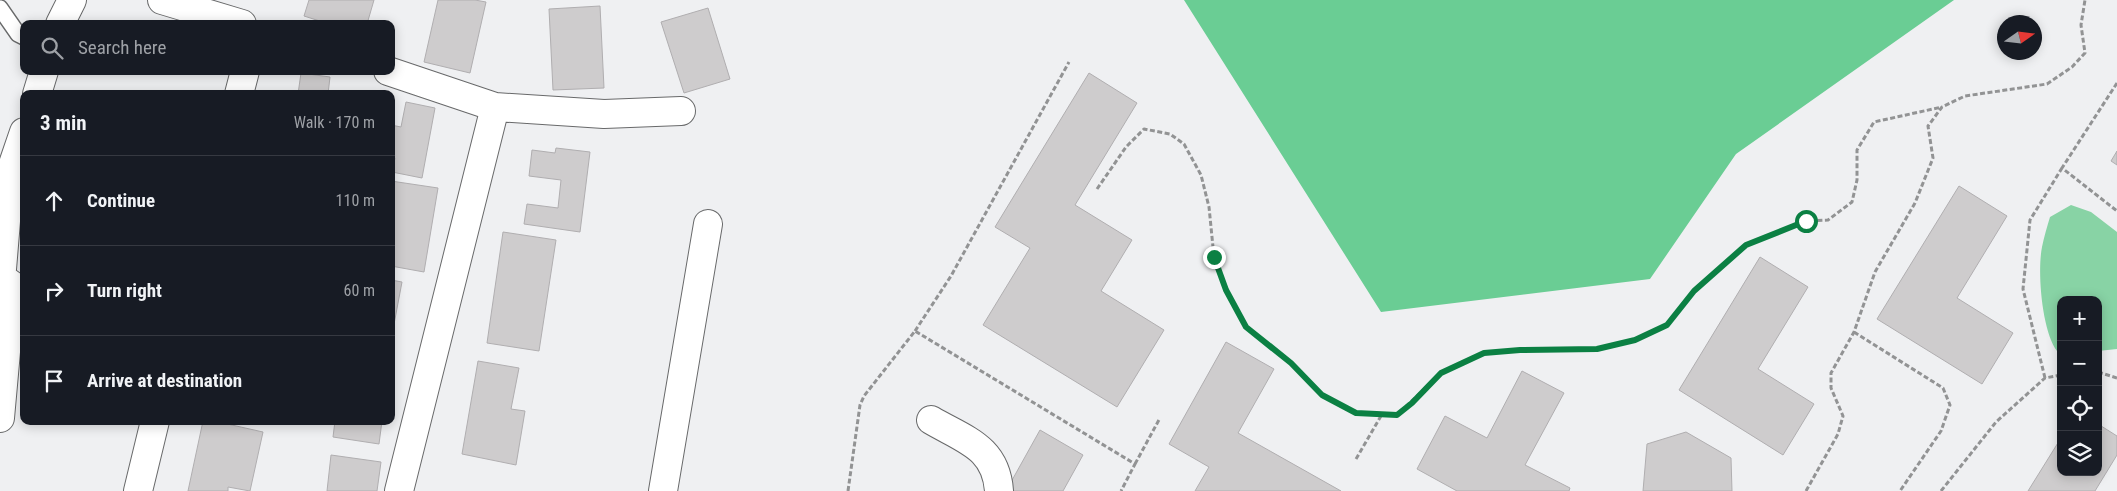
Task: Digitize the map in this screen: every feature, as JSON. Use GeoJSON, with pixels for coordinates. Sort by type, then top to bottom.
{"type":"FeatureCollection","features":[{"type":"Feature","properties":{"kind":"street"},"geometry":{"type":"LineString","coordinates":[[62,20],[72,0]]}},
{"type":"Feature","properties":{"kind":"street"},"geometry":{"type":"LineString","coordinates":[[162,0],[229,20]]}},
{"type":"Feature","properties":{"kind":"street"},"geometry":{"type":"LineString","coordinates":[[395,73],[495,107],[604,114],[682,112]]}},
{"type":"Feature","properties":{"kind":"street"},"geometry":{"type":"LineString","coordinates":[[38,90],[43,75]]}},
{"type":"Feature","properties":{"kind":"street"},"geometry":{"type":"LineString","coordinates":[[240,90],[244,75]]}},
{"type":"Feature","properties":{"kind":"street"},"geometry":{"type":"LineString","coordinates":[[399,491],[495,107]]}},
{"type":"Feature","properties":{"kind":"street"},"geometry":{"type":"LineString","coordinates":[[0,418],[12,285],[1,286],[10,173],[20,144]]}},
{"type":"Feature","properties":{"kind":"street"},"geometry":{"type":"LineString","coordinates":[[664,491],[708,224]]}},
{"type":"Feature","properties":{"kind":"street"},"geometry":{"type":"LineString","coordinates":[[931,420],[984,450],[996,470],[999,491]]}},
{"type":"Feature","properties":{"kind":"street"},"geometry":{"type":"LineString","coordinates":[[138,491],[154,425]]}},
{"type":"Feature","properties":{"kind":"lane"},"geometry":{"type":"LineString","coordinates":[[0,8],[20,35]]}},
{"type":"Feature","properties":{"kind":"path"},"geometry":{"type":"LineString","coordinates":[[1097,190],[1126,147],[1144,129],[1170,134],[1184,144],[1201,175],[1209,207],[1214,257],[1226,290],[1246,327],[1291,363],[1322,395],[1356,413],[1381,416],[1397,415],[1412,403],[1441,373],[1484,353],[1520,350],[1597,349],[1635,340],[1667,325],[1694,291],[1746,245],[1806,221],[1828,220],[1852,202],[1857,180],[1857,150],[1874,122],[1942,106],[1964,96],[2047,84],[2072,67],[2085,53],[2081,25],[2085,0]]}},
{"type":"Feature","properties":{"kind":"path"},"geometry":{"type":"LineString","coordinates":[[848,491],[860,405],[864,396],[915,331],[951,276],[1069,62]]}},
{"type":"Feature","properties":{"kind":"path"},"geometry":{"type":"LineString","coordinates":[[2045,378],[2024,289],[2030,220],[2117,83]]}},
{"type":"Feature","properties":{"kind":"path"},"geometry":{"type":"LineString","coordinates":[[1806,491],[1838,434],[1843,416],[1831,388],[1831,373],[1854,332],[1874,272],[1915,203],[1933,158],[1928,126],[1942,106]]}},
{"type":"Feature","properties":{"kind":"path"},"geometry":{"type":"LineString","coordinates":[[2062,168],[2117,211]]}},
{"type":"Feature","properties":{"kind":"path"},"geometry":{"type":"LineString","coordinates":[[915,331],[1134,464]]}},
{"type":"Feature","properties":{"kind":"path"},"geometry":{"type":"LineString","coordinates":[[1854,332],[1943,388],[1950,405],[1941,431],[1900,491]]}},
{"type":"Feature","properties":{"kind":"path"},"geometry":{"type":"LineString","coordinates":[[2102,373],[2117,378]]}},
{"type":"Feature","properties":{"kind":"path"},"geometry":{"type":"LineString","coordinates":[[1942,491],[1996,422],[2045,378],[2057,376]]}},
{"type":"Feature","properties":{"kind":"path"},"geometry":{"type":"LineString","coordinates":[[1356,459],[1381,416]]}},
{"type":"Feature","properties":{"kind":"path"},"geometry":{"type":"LineString","coordinates":[[1121,491],[1160,418]]}},
{"type":"Feature","properties":{"kind":"green space"},"geometry":{"type":"Polygon","coordinates":[[[1184,0],[1954,0],[1736,154],[1650,279],[1381,312],[1184,0]]]}},
{"type":"Feature","properties":{"kind":"green space"},"geometry":{"type":"Polygon","coordinates":[[[2071,205],[2091,212],[2117,232],[2117,349],[2102,351],[2102,296],[2057,296],[2057,351],[2052,342],[2044,316],[2040,271],[2042,247],[2050,217],[2071,205]]]}},
{"type":"Feature","properties":{"kind":"building"},"geometry":{"type":"Polygon","coordinates":[[[309,0],[374,0],[368,20],[316,20],[304,16],[309,0]]]}},
{"type":"Feature","properties":{"kind":"building"},"geometry":{"type":"Polygon","coordinates":[[[438,0],[475,0],[486,2],[470,73],[424,62],[438,0]]]}},
{"type":"Feature","properties":{"kind":"building"},"geometry":{"type":"Polygon","coordinates":[[[600,6],[604,88],[553,90],[549,9],[600,6]]]}},
{"type":"Feature","properties":{"kind":"building"},"geometry":{"type":"Polygon","coordinates":[[[708,8],[730,79],[684,93],[661,22],[708,8]]]}},
{"type":"Feature","properties":{"kind":"building"},"geometry":{"type":"Polygon","coordinates":[[[1089,73],[1137,103],[1075,205],[1132,240],[1101,291],[1164,330],[1117,407],[983,325],[1030,248],[995,227],[1089,73]]]}},
{"type":"Feature","properties":{"kind":"building"},"geometry":{"type":"Polygon","coordinates":[[[301,75],[330,77],[328,90],[299,90],[301,75]]]}},
{"type":"Feature","properties":{"kind":"building"},"geometry":{"type":"Polygon","coordinates":[[[406,102],[435,108],[422,178],[395,173],[395,126],[401,127],[406,102]]]}},
{"type":"Feature","properties":{"kind":"building"},"geometry":{"type":"Polygon","coordinates":[[[556,148],[590,152],[580,232],[524,224],[527,204],[558,208],[561,180],[529,176],[532,150],[555,153],[556,148]]]}},
{"type":"Feature","properties":{"kind":"building"},"geometry":{"type":"Polygon","coordinates":[[[2117,151],[2117,165],[2111,161],[2117,151]]]}},
{"type":"Feature","properties":{"kind":"building"},"geometry":{"type":"Polygon","coordinates":[[[395,182],[438,188],[424,272],[395,267],[395,182]]]}},
{"type":"Feature","properties":{"kind":"building"},"geometry":{"type":"Polygon","coordinates":[[[1959,186],[2007,216],[1957,298],[2013,333],[1982,384],[1877,319],[1959,186]]]}},
{"type":"Feature","properties":{"kind":"building"},"geometry":{"type":"Polygon","coordinates":[[[503,232],[556,240],[539,351],[487,343],[503,232]]]}},
{"type":"Feature","properties":{"kind":"building"},"geometry":{"type":"Polygon","coordinates":[[[1760,257],[1808,287],[1758,369],[1814,404],[1783,455],[1679,390],[1760,257]]]}},
{"type":"Feature","properties":{"kind":"building"},"geometry":{"type":"Polygon","coordinates":[[[395,281],[402,282],[395,319],[395,281]]]}},
{"type":"Feature","properties":{"kind":"building"},"geometry":{"type":"Polygon","coordinates":[[[1226,342],[1274,369],[1238,433],[1341,491],[1195,491],[1209,467],[1169,444],[1226,342]]]}},
{"type":"Feature","properties":{"kind":"building"},"geometry":{"type":"Polygon","coordinates":[[[478,361],[519,368],[511,409],[525,411],[516,465],[462,454],[478,361]]]}},
{"type":"Feature","properties":{"kind":"building"},"geometry":{"type":"Polygon","coordinates":[[[1522,371],[1564,393],[1525,465],[1570,488],[1569,491],[1457,491],[1417,469],[1445,416],[1487,438],[1522,371]]]}},
{"type":"Feature","properties":{"kind":"building"},"geometry":{"type":"Polygon","coordinates":[[[202,425],[232,425],[263,432],[250,491],[228,487],[228,491],[188,491],[202,425]]]}},
{"type":"Feature","properties":{"kind":"building"},"geometry":{"type":"Polygon","coordinates":[[[334,425],[381,425],[379,444],[333,437],[334,425]]]}},
{"type":"Feature","properties":{"kind":"building"},"geometry":{"type":"Polygon","coordinates":[[[2102,427],[2117,436],[2117,455],[2095,491],[2028,491],[2057,444],[2057,476],[2102,476],[2102,427]]]}},
{"type":"Feature","properties":{"kind":"building"},"geometry":{"type":"Polygon","coordinates":[[[1040,430],[1083,455],[1063,491],[1006,491],[1040,430]]]}},
{"type":"Feature","properties":{"kind":"building"},"geometry":{"type":"Polygon","coordinates":[[[1686,432],[1731,458],[1732,491],[1643,491],[1647,444],[1686,432]]]}},
{"type":"Feature","properties":{"kind":"building"},"geometry":{"type":"Polygon","coordinates":[[[331,455],[381,462],[377,491],[327,491],[331,455]]]}},
{"type":"Feature","properties":{"kind":"route"},"geometry":{"type":"LineString","coordinates":[[1214,257],[1226,290],[1246,327],[1291,363],[1322,395],[1356,413],[1381,416],[1397,415],[1412,403],[1441,373],[1484,353],[1520,350],[1597,349],[1635,340],[1667,325],[1694,291],[1746,245],[1774,232],[1806,221]]}}]}
